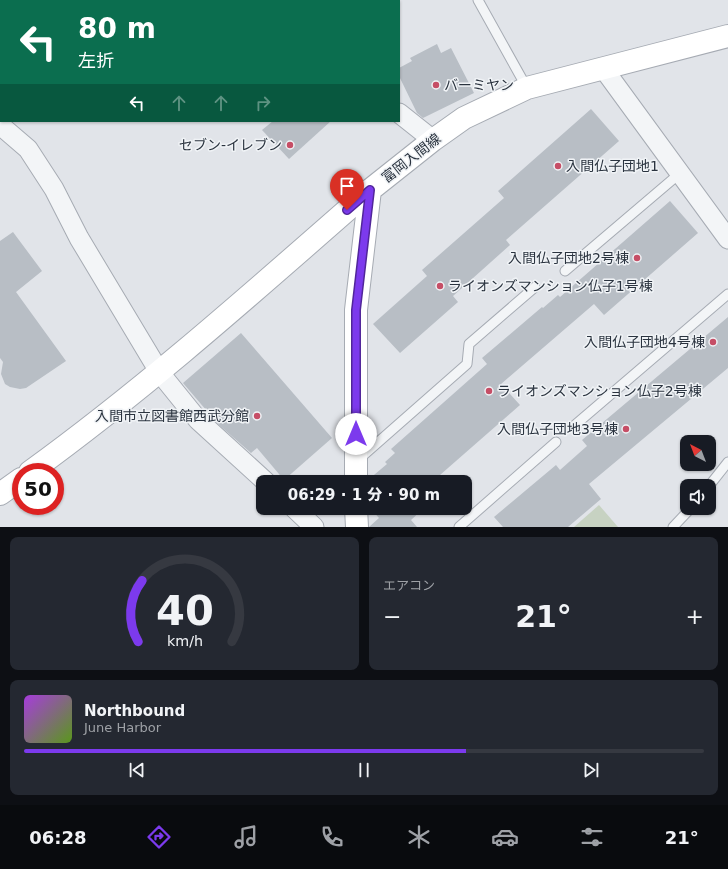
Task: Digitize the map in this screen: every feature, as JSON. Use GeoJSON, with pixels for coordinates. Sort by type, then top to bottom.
{"type":"FeatureCollection","features":[{"type":"Feature","properties":{"kind":"main road","name":"富岡入間線"},"geometry":{"type":"LineString","coordinates":[[356,472],[356,310],[370,190],[433,140],[464,118],[528,88],[728,36]]}},
{"type":"Feature","properties":{"kind":"main road"},"geometry":{"type":"LineString","coordinates":[[42,463],[82,434],[160,372],[370,190]]}},
{"type":"Feature","properties":{"kind":"main road"},"geometry":{"type":"LineString","coordinates":[[0,494],[12,485]]}},
{"type":"Feature","properties":{"kind":"main road"},"geometry":{"type":"LineString","coordinates":[[356,515],[357,527]]}},
{"type":"Feature","properties":{"kind":"street"},"geometry":{"type":"LineString","coordinates":[[603,68],[728,239]]}},
{"type":"Feature","properties":{"kind":"street"},"geometry":{"type":"LineString","coordinates":[[400,113],[433,140]]}},
{"type":"Feature","properties":{"kind":"street"},"geometry":{"type":"LineString","coordinates":[[2,124],[28,149],[160,372],[198,420],[258,475]]}},
{"type":"Feature","properties":{"kind":"street"},"geometry":{"type":"LineString","coordinates":[[301,515],[314,527]]}},
{"type":"Feature","properties":{"kind":"lane"},"geometry":{"type":"LineString","coordinates":[[478,0],[528,88]]}},
{"type":"Feature","properties":{"kind":"lane"},"geometry":{"type":"LineString","coordinates":[[566,271],[679,174]]}},
{"type":"Feature","properties":{"kind":"lane"},"geometry":{"type":"LineString","coordinates":[[356,472],[467,364],[469,344],[535,287]]}},
{"type":"Feature","properties":{"kind":"lane"},"geometry":{"type":"LineString","coordinates":[[576,425],[728,294]]}},
{"type":"Feature","properties":{"kind":"lane"},"geometry":{"type":"LineString","coordinates":[[459,527],[556,442]]}},
{"type":"Feature","properties":{"kind":"lane"},"geometry":{"type":"LineString","coordinates":[[715,479],[728,462]]}},
{"type":"Feature","properties":{"kind":"lane"},"geometry":{"type":"LineString","coordinates":[[673,527],[684,515]]}},
{"type":"Feature","properties":{"kind":"green space"},"geometry":{"type":"Polygon","coordinates":[[[599,505],[618,527],[574,527],[599,505]]]}},
{"type":"Feature","properties":{"kind":"building","name":"バーミヤン"},"geometry":{"type":"Polygon","coordinates":[[[437,44],[441,53],[451,48],[474,93],[423,118],[417,113],[400,78],[400,67],[412,61],[410,58],[437,44]]]}},
{"type":"Feature","properties":{"kind":"building"},"geometry":{"type":"Polygon","coordinates":[[[591,109],[619,141],[506,240],[510,245],[453,296],[458,302],[400,353],[373,324],[427,276],[422,270],[504,198],[498,191],[591,109]]]}},
{"type":"Feature","properties":{"kind":"building","name":"セブン-イレブン"},"geometry":{"type":"Polygon","coordinates":[[[272,122],[330,122],[289,159],[262,130],[272,122]]]}},
{"type":"Feature","properties":{"kind":"building"},"geometry":{"type":"Polygon","coordinates":[[[670,201],[698,233],[604,315],[594,304],[501,384],[520,405],[440,475],[374,475],[387,464],[385,462],[395,453],[391,449],[487,364],[482,358],[542,307],[543,308],[558,295],[560,297],[670,201]]]}},
{"type":"Feature","properties":{"kind":"building"},"geometry":{"type":"Polygon","coordinates":[[[13,232],[42,271],[16,292],[66,361],[26,388],[20,389],[10,387],[5,384],[1,374],[3,362],[0,358],[0,241],[13,232]]]}},
{"type":"Feature","properties":{"kind":"building"},"geometry":{"type":"Polygon","coordinates":[[[728,317],[728,368],[589,484],[601,499],[568,527],[503,527],[494,517],[556,465],[560,470],[587,446],[582,440],[728,317]]]}},
{"type":"Feature","properties":{"kind":"building"},"geometry":{"type":"Polygon","coordinates":[[[241,333],[332,438],[290,475],[280,475],[257,448],[251,453],[218,424],[183,383],[241,333]]]}},
{"type":"Feature","properties":{"kind":"building"},"geometry":{"type":"Polygon","coordinates":[[[376,515],[416,515],[411,520],[417,527],[369,527],[379,518],[376,515]]]}},
{"type":"Feature","properties":{"kind":"place","name":"バーミヤン"},"geometry":{"type":"Point","coordinates":[436,85]}},
{"type":"Feature","properties":{"kind":"place","name":"セブン-イレブン"},"geometry":{"type":"Point","coordinates":[290,145]}},
{"type":"Feature","properties":{"kind":"place","name":"入間仏子団地1"},"geometry":{"type":"Point","coordinates":[558,166]}},
{"type":"Feature","properties":{"kind":"place","name":"入間仏子団地2号棟"},"geometry":{"type":"Point","coordinates":[637,258]}},
{"type":"Feature","properties":{"kind":"place","name":"ライオンズマンション仏子1号棟"},"geometry":{"type":"Point","coordinates":[440,286]}},
{"type":"Feature","properties":{"kind":"place","name":"入間仏子団地4号棟"},"geometry":{"type":"Point","coordinates":[713,342]}},
{"type":"Feature","properties":{"kind":"place","name":"ライオンズマンション仏子2号棟"},"geometry":{"type":"Point","coordinates":[489,391]}},
{"type":"Feature","properties":{"kind":"place","name":"入間市立図書館西武分館"},"geometry":{"type":"Point","coordinates":[257,416]}},
{"type":"Feature","properties":{"kind":"place","name":"入間仏子団地3号棟"},"geometry":{"type":"Point","coordinates":[626,429]}},
{"type":"Feature","properties":{"kind":"route"},"geometry":{"type":"LineString","coordinates":[[347,210],[370,190],[356,310],[356,434]]}}]}
